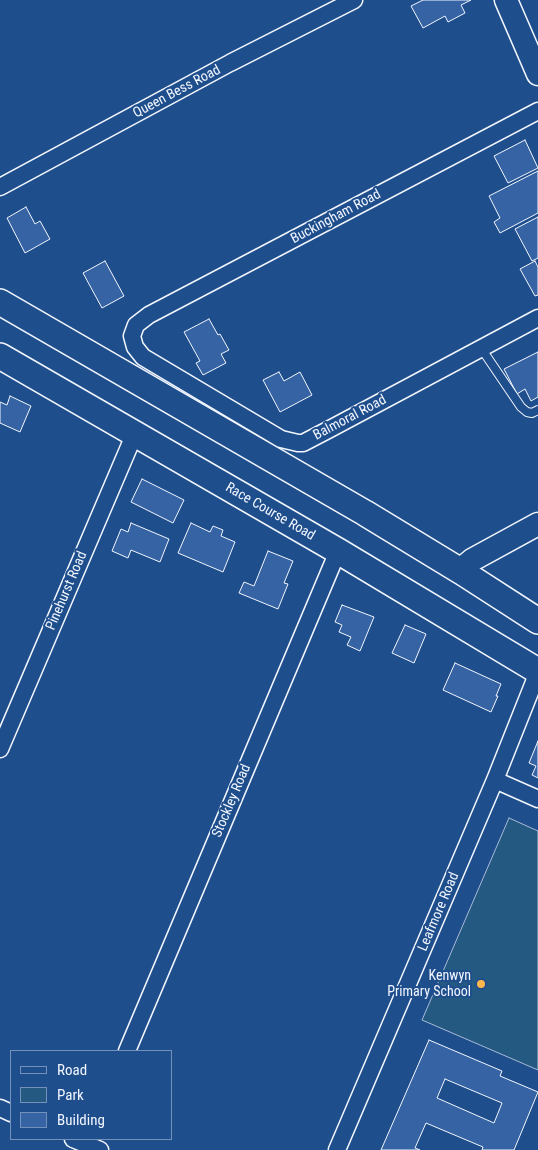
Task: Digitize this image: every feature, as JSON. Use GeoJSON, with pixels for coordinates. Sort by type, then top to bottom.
{"type":"FeatureCollection","features":[{"type":"Feature","properties":{"kind":"main road"},"geometry":{"type":"LineString","coordinates":[[0,302],[365,513],[538,621]]}},
{"type":"Feature","properties":{"kind":"main road","name":"Race Course Road"},"geometry":{"type":"LineString","coordinates":[[0,356],[338,551],[538,672]]}},
{"type":"Feature","properties":{"kind":"street","name":"Queen Bess Road"},"geometry":{"type":"LineString","coordinates":[[0,187],[230,63],[354,0]]}},
{"type":"Feature","properties":{"kind":"street"},"geometry":{"type":"LineString","coordinates":[[506,0],[538,74]]}},
{"type":"Feature","properties":{"kind":"street","name":"Buckingham Road"},"geometry":{"type":"LineString","coordinates":[[136,325],[149,314],[538,111]]}},
{"type":"Feature","properties":{"kind":"street","name":"Balmoral Road"},"geometry":{"type":"LineString","coordinates":[[136,325],[132,336],[135,347],[144,357],[281,439],[298,443],[328,430],[538,318]]}},
{"type":"Feature","properties":{"kind":"street","name":"Pinehurst Road"},"geometry":{"type":"LineString","coordinates":[[0,749],[135,433]]}},
{"type":"Feature","properties":{"kind":"street"},"geometry":{"type":"LineString","coordinates":[[462,572],[472,560],[538,524]]}},
{"type":"Feature","properties":{"kind":"street","name":"Stockley Road"},"geometry":{"type":"LineString","coordinates":[[127,1050],[338,551]]}},
{"type":"Feature","properties":{"kind":"street","name":"Leafmore Road"},"geometry":{"type":"LineString","coordinates":[[338,1150],[495,780],[538,672]]}},
{"type":"Feature","properties":{"kind":"street"},"geometry":{"type":"LineString","coordinates":[[495,780],[538,799]]}},
{"type":"Feature","properties":{"kind":"lane"},"geometry":{"type":"LineString","coordinates":[[482,348],[521,407],[527,412],[538,410]]}},
{"type":"Feature","properties":{"kind":"green space"},"geometry":{"type":"Polygon","coordinates":[[[509,818],[538,831],[538,1070],[422,1020],[509,818]]]}},
{"type":"Feature","properties":{"kind":"building"},"geometry":{"type":"Polygon","coordinates":[[[423,0],[471,0],[461,5],[465,13],[448,22],[445,16],[423,28],[411,6],[423,0]]]}},
{"type":"Feature","properties":{"kind":"building"},"geometry":{"type":"Polygon","coordinates":[[[525,140],[538,168],[508,183],[494,156],[525,140]]]}},
{"type":"Feature","properties":{"kind":"building"},"geometry":{"type":"Polygon","coordinates":[[[538,171],[538,213],[500,233],[494,222],[500,218],[489,196],[538,171]]]}},
{"type":"Feature","properties":{"kind":"building"},"geometry":{"type":"Polygon","coordinates":[[[26,207],[35,224],[40,221],[50,239],[25,253],[7,218],[26,207]]]}},
{"type":"Feature","properties":{"kind":"building"},"geometry":{"type":"Polygon","coordinates":[[[538,217],[538,258],[532,261],[515,229],[538,217]]]}},
{"type":"Feature","properties":{"kind":"building"},"geometry":{"type":"Polygon","coordinates":[[[105,261],[124,296],[102,308],[83,273],[105,261]]]}},
{"type":"Feature","properties":{"kind":"building"},"geometry":{"type":"Polygon","coordinates":[[[535,261],[538,267],[538,295],[535,296],[520,269],[535,261]]]}},
{"type":"Feature","properties":{"kind":"building"},"geometry":{"type":"Polygon","coordinates":[[[209,319],[229,350],[221,354],[226,363],[203,375],[196,363],[200,361],[184,332],[209,319]]]}},
{"type":"Feature","properties":{"kind":"building"},"geometry":{"type":"Polygon","coordinates":[[[538,352],[538,397],[531,401],[525,389],[517,394],[504,369],[538,352]]]}},
{"type":"Feature","properties":{"kind":"building"},"geometry":{"type":"Polygon","coordinates":[[[279,372],[284,381],[300,372],[312,395],[280,412],[263,380],[279,372]]]}},
{"type":"Feature","properties":{"kind":"building"},"geometry":{"type":"Polygon","coordinates":[[[10,396],[31,406],[20,432],[0,423],[0,402],[7,405],[10,396]]]}},
{"type":"Feature","properties":{"kind":"building"},"geometry":{"type":"Polygon","coordinates":[[[142,479],[184,500],[173,523],[131,502],[142,479]]]}},
{"type":"Feature","properties":{"kind":"building"},"geometry":{"type":"Polygon","coordinates":[[[131,523],[169,539],[160,562],[131,550],[128,558],[112,551],[121,529],[128,532],[131,523]]]}},
{"type":"Feature","properties":{"kind":"building"},"geometry":{"type":"Polygon","coordinates":[[[191,523],[210,532],[213,526],[223,530],[221,536],[235,542],[223,572],[178,553],[191,523]]]}},
{"type":"Feature","properties":{"kind":"building"},"geometry":{"type":"Polygon","coordinates":[[[268,551],[293,561],[284,583],[288,584],[278,609],[239,593],[244,582],[254,586],[268,551]]]}},
{"type":"Feature","properties":{"kind":"building"},"geometry":{"type":"Polygon","coordinates":[[[342,605],[374,617],[360,651],[347,645],[351,637],[339,632],[342,625],[335,622],[342,605]]]}},
{"type":"Feature","properties":{"kind":"building"},"geometry":{"type":"Polygon","coordinates":[[[405,625],[426,634],[414,663],[392,653],[405,625]]]}},
{"type":"Feature","properties":{"kind":"building"},"geometry":{"type":"Polygon","coordinates":[[[455,663],[501,684],[491,712],[443,690],[455,663]]]}},
{"type":"Feature","properties":{"kind":"building"},"geometry":{"type":"Polygon","coordinates":[[[538,741],[538,778],[532,775],[536,766],[529,763],[538,741]]]}},
{"type":"Feature","properties":{"kind":"building"},"geometry":{"type":"Polygon","coordinates":[[[429,1040],[502,1071],[500,1076],[538,1092],[514,1150],[482,1150],[483,1147],[426,1123],[415,1148],[420,1150],[381,1150],[429,1040]],[[445,1079],[437,1098],[494,1123],[502,1103],[445,1079]]]}},
{"type":"Feature","properties":{"kind":"place","name":"Kenwyn Primary School"},"geometry":{"type":"Point","coordinates":[481,984]}}]}
